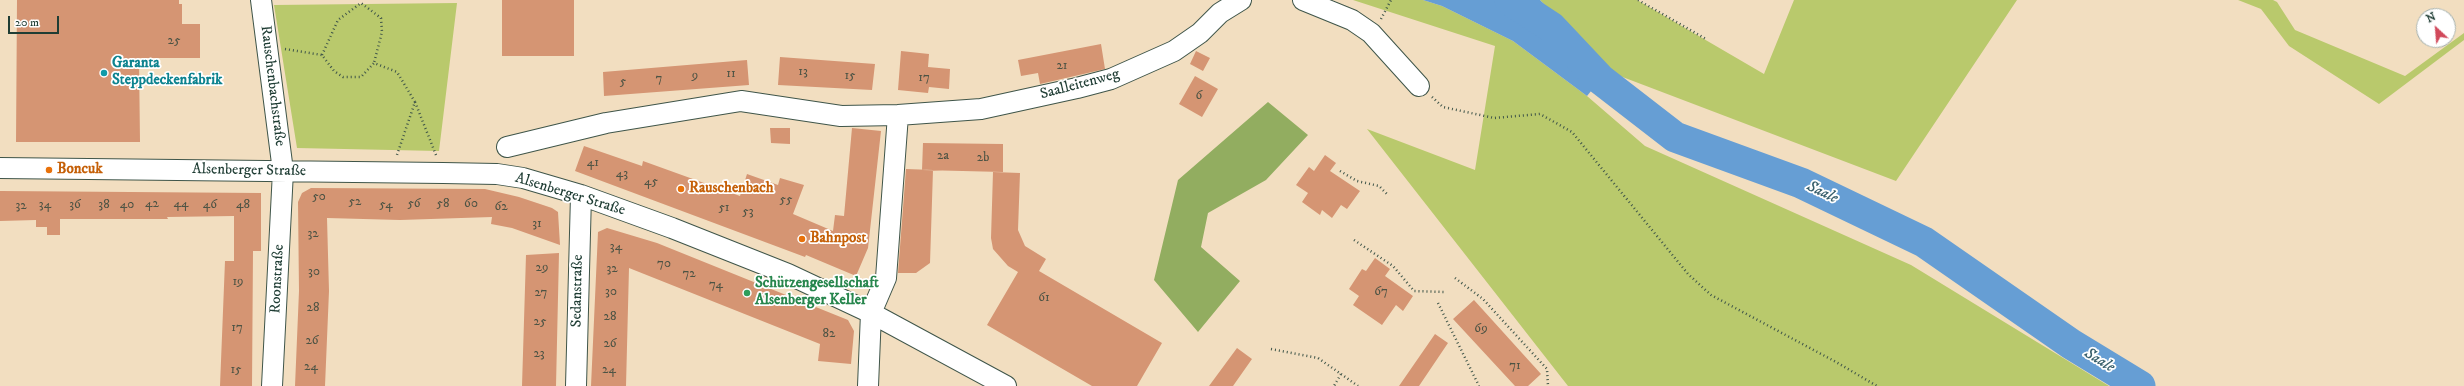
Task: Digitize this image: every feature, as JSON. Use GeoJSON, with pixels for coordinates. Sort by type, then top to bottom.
{"type":"FeatureCollection","features":[{"type":"Feature","properties":{"kind":"street","name":"Rauschenbachstraße"},"geometry":{"type":"LineString","coordinates":[[261,0],[283,171]]}},
{"type":"Feature","properties":{"kind":"street","name":"Saalleitenweg"},"geometry":{"type":"LineString","coordinates":[[507,147],[606,123],[741,101],[841,116],[898,115],[980,108],[1111,79],[1174,51],[1200,33],[1220,13],[1241,0]]}},
{"type":"Feature","properties":{"kind":"street"},"geometry":{"type":"LineString","coordinates":[[1303,0],[1346,17],[1371,33],[1420,86]]}},
{"type":"Feature","properties":{"kind":"street"},"geometry":{"type":"LineString","coordinates":[[868,386],[871,313],[886,278],[898,115]]}},
{"type":"Feature","properties":{"kind":"street","name":"Alsenberger Straße"},"geometry":{"type":"LineString","coordinates":[[0,168],[497,174],[523,178],[580,195],[788,274],[871,313],[1006,386]]}},
{"type":"Feature","properties":{"kind":"street","name":"Roonstraße"},"geometry":{"type":"LineString","coordinates":[[272,386],[283,171]]}},
{"type":"Feature","properties":{"kind":"street","name":"Sedanstraße"},"geometry":{"type":"LineString","coordinates":[[576,386],[580,195]]}},
{"type":"Feature","properties":{"kind":"path"},"geometry":{"type":"LineString","coordinates":[[1388,7],[1391,0]]}},
{"type":"Feature","properties":{"kind":"path"},"geometry":{"type":"LineString","coordinates":[[1638,0],[1706,39]]}},
{"type":"Feature","properties":{"kind":"path"},"geometry":{"type":"LineString","coordinates":[[266,46],[322,55],[334,71],[343,77],[361,77],[374,63],[382,32],[381,18],[361,3],[338,20],[322,55]]}},
{"type":"Feature","properties":{"kind":"path"},"geometry":{"type":"LineString","coordinates":[[374,63],[397,72],[415,102],[443,173]]}},
{"type":"Feature","properties":{"kind":"path"},"geometry":{"type":"LineString","coordinates":[[1420,86],[1443,106],[1494,118],[1540,114],[1572,132],[1688,274],[1711,296],[1836,362],[1877,386]]}},
{"type":"Feature","properties":{"kind":"path"},"geometry":{"type":"LineString","coordinates":[[392,172],[415,102]]}},
{"type":"Feature","properties":{"kind":"path"},"geometry":{"type":"LineString","coordinates":[[1340,171],[1357,181],[1379,186],[1388,195]]}},
{"type":"Feature","properties":{"kind":"path"},"geometry":{"type":"LineString","coordinates":[[1354,240],[1393,266],[1414,291],[1446,292]]}},
{"type":"Feature","properties":{"kind":"path"},"geometry":{"type":"LineString","coordinates":[[1455,278],[1483,299],[1547,369],[1548,386]]}},
{"type":"Feature","properties":{"kind":"path"},"geometry":{"type":"LineString","coordinates":[[1438,303],[1479,386]]}},
{"type":"Feature","properties":{"kind":"path"},"geometry":{"type":"LineString","coordinates":[[1271,349],[1318,358],[1358,386]]}},
{"type":"Feature","properties":{"kind":"path"},"geometry":{"type":"LineString","coordinates":[[1334,386],[1341,374]]}},
{"type":"Feature","properties":{"kind":"green space"},"geometry":{"type":"Polygon","coordinates":[[[1353,0],[1423,0],[1442,6],[1513,41],[1587,96],[1645,146],[1911,265],[2109,386],[1568,386],[1367,129],[1475,170],[1495,46],[1353,0]]]}},
{"type":"Feature","properties":{"kind":"green space"},"geometry":{"type":"Polygon","coordinates":[[[1540,0],[1637,0],[1764,74],[1794,0],[2017,0],[1896,181],[1612,73],[1540,0]]]}},
{"type":"Feature","properties":{"kind":"green space"},"geometry":{"type":"Polygon","coordinates":[[[2238,0],[2273,0],[2277,2],[2295,30],[2405,76],[2443,48],[2453,48],[2379,104],[2289,46],[2261,9],[2238,0]]]}},
{"type":"Feature","properties":{"kind":"green space"},"geometry":{"type":"Polygon","coordinates":[[[457,3],[439,151],[297,148],[274,5],[457,3]]]}},
{"type":"Feature","properties":{"kind":"green space"},"geometry":{"type":"Polygon","coordinates":[[[2464,33],[2464,40],[2456,46],[2456,39],[2464,33]]]}},
{"type":"Feature","properties":{"kind":"green space"},"geometry":{"type":"Polygon","coordinates":[[[1268,102],[1308,135],[1266,180],[1208,213],[1201,247],[1240,281],[1198,332],[1154,280],[1178,180],[1268,102]]]}},
{"type":"Feature","properties":{"kind":"water"},"geometry":{"type":"Polygon","coordinates":[[[1423,0],[1540,0],[1612,73],[1600,80],[1587,96],[1513,41],[1442,6],[1423,0]]]}},
{"type":"Feature","properties":{"kind":"building"},"geometry":{"type":"Polygon","coordinates":[[[17,0],[179,0],[179,4],[182,4],[182,24],[200,24],[200,58],[139,58],[140,142],[16,142],[17,0]]]}},
{"type":"Feature","properties":{"kind":"building"},"geometry":{"type":"Polygon","coordinates":[[[502,0],[574,0],[574,56],[502,56],[502,0]]]}},
{"type":"Feature","properties":{"kind":"building"},"geometry":{"type":"Polygon","coordinates":[[[1101,44],[1105,69],[1040,84],[1038,73],[1021,76],[1018,60],[1101,44]]]}},
{"type":"Feature","properties":{"kind":"building"},"geometry":{"type":"Polygon","coordinates":[[[901,51],[929,54],[928,67],[950,69],[949,89],[929,87],[928,93],[898,90],[901,51]]]}},
{"type":"Feature","properties":{"kind":"building"},"geometry":{"type":"Polygon","coordinates":[[[1196,51],[1210,58],[1203,71],[1190,64],[1196,51]]]}},
{"type":"Feature","properties":{"kind":"building"},"geometry":{"type":"Polygon","coordinates":[[[780,57],[875,64],[872,90],[778,85],[780,57]]]}},
{"type":"Feature","properties":{"kind":"building"},"geometry":{"type":"Polygon","coordinates":[[[747,60],[749,85],[604,96],[603,72],[747,60]]]}},
{"type":"Feature","properties":{"kind":"building"},"geometry":{"type":"Polygon","coordinates":[[[1195,76],[1218,89],[1202,117],[1179,104],[1195,76]]]}},
{"type":"Feature","properties":{"kind":"building"},"geometry":{"type":"Polygon","coordinates":[[[770,128],[790,128],[790,144],[771,143],[770,128]]]}},
{"type":"Feature","properties":{"kind":"building"},"geometry":{"type":"Polygon","coordinates":[[[852,128],[881,131],[868,248],[856,276],[806,255],[805,257],[575,171],[584,146],[642,166],[643,161],[740,196],[747,174],[778,185],[780,178],[804,185],[793,214],[833,231],[835,215],[844,216],[852,128]]]}},
{"type":"Feature","properties":{"kind":"building"},"geometry":{"type":"Polygon","coordinates":[[[923,143],[1003,144],[1003,172],[922,170],[923,143]]]}},
{"type":"Feature","properties":{"kind":"building"},"geometry":{"type":"Polygon","coordinates":[[[1325,155],[1336,163],[1330,171],[1360,191],[1347,209],[1341,205],[1332,218],[1322,210],[1320,215],[1302,202],[1308,193],[1296,185],[1309,167],[1314,171],[1325,155]]]}},
{"type":"Feature","properties":{"kind":"building"},"geometry":{"type":"Polygon","coordinates":[[[906,169],[933,170],[930,263],[916,273],[898,273],[906,169]]]}},
{"type":"Feature","properties":{"kind":"building"},"geometry":{"type":"Polygon","coordinates":[[[993,172],[1020,173],[1018,230],[1025,246],[1046,259],[1039,271],[1162,343],[1137,386],[1092,386],[987,325],[1018,272],[1008,266],[993,249],[991,238],[993,172]]]}},
{"type":"Feature","properties":{"kind":"building"},"geometry":{"type":"Polygon","coordinates":[[[311,188],[485,189],[519,197],[552,208],[558,212],[560,245],[512,228],[491,224],[492,217],[400,220],[327,218],[329,291],[325,386],[295,386],[299,291],[298,202],[302,193],[311,188]]]}},
{"type":"Feature","properties":{"kind":"building"},"geometry":{"type":"Polygon","coordinates":[[[0,191],[261,193],[261,251],[253,251],[252,386],[220,386],[225,261],[234,261],[234,216],[167,217],[168,219],[60,219],[60,235],[47,235],[47,227],[36,227],[36,220],[0,221],[0,191]]]}},
{"type":"Feature","properties":{"kind":"building"},"geometry":{"type":"Polygon","coordinates":[[[607,228],[657,243],[848,320],[854,331],[851,364],[818,361],[820,344],[629,268],[626,386],[591,386],[598,232],[607,228]]]}},
{"type":"Feature","properties":{"kind":"building"},"geometry":{"type":"Polygon","coordinates":[[[559,253],[556,386],[522,386],[526,255],[559,253]]]}},
{"type":"Feature","properties":{"kind":"building"},"geometry":{"type":"Polygon","coordinates":[[[1375,258],[1390,269],[1385,276],[1413,296],[1403,311],[1396,305],[1382,325],[1353,305],[1359,296],[1349,289],[1362,269],[1366,271],[1375,258]]]}},
{"type":"Feature","properties":{"kind":"building"},"geometry":{"type":"Polygon","coordinates":[[[1474,300],[1541,374],[1528,386],[1515,386],[1453,319],[1474,300]]]}},
{"type":"Feature","properties":{"kind":"building"},"geometry":{"type":"Polygon","coordinates":[[[1435,334],[1448,343],[1419,386],[1399,386],[1435,334]]]}},
{"type":"Feature","properties":{"kind":"building"},"geometry":{"type":"Polygon","coordinates":[[[1237,348],[1252,359],[1233,386],[1209,386],[1237,348]]]}},
{"type":"Feature","properties":{"kind":"waterway","name":"Saale"},"geometry":{"type":"LineString","coordinates":[[1510,0],[1551,27],[1600,79],[1675,137],[1801,183],[1924,242],[2071,344],[2140,386]]}},
{"type":"Feature","properties":{"kind":"place","name":"Garanta Steppdeckenfabrik"},"geometry":{"type":"Point","coordinates":[104,73]}},
{"type":"Feature","properties":{"kind":"place","name":"Boncuk"},"geometry":{"type":"Point","coordinates":[49,170]}},
{"type":"Feature","properties":{"kind":"place","name":"Rauschenbach"},"geometry":{"type":"Point","coordinates":[681,189]}},
{"type":"Feature","properties":{"kind":"place","name":"Bahnpost"},"geometry":{"type":"Point","coordinates":[802,239]}},
{"type":"Feature","properties":{"kind":"place","name":"Schützengesellschaft Alsenberger Keller"},"geometry":{"type":"Point","coordinates":[747,293]}}]}
